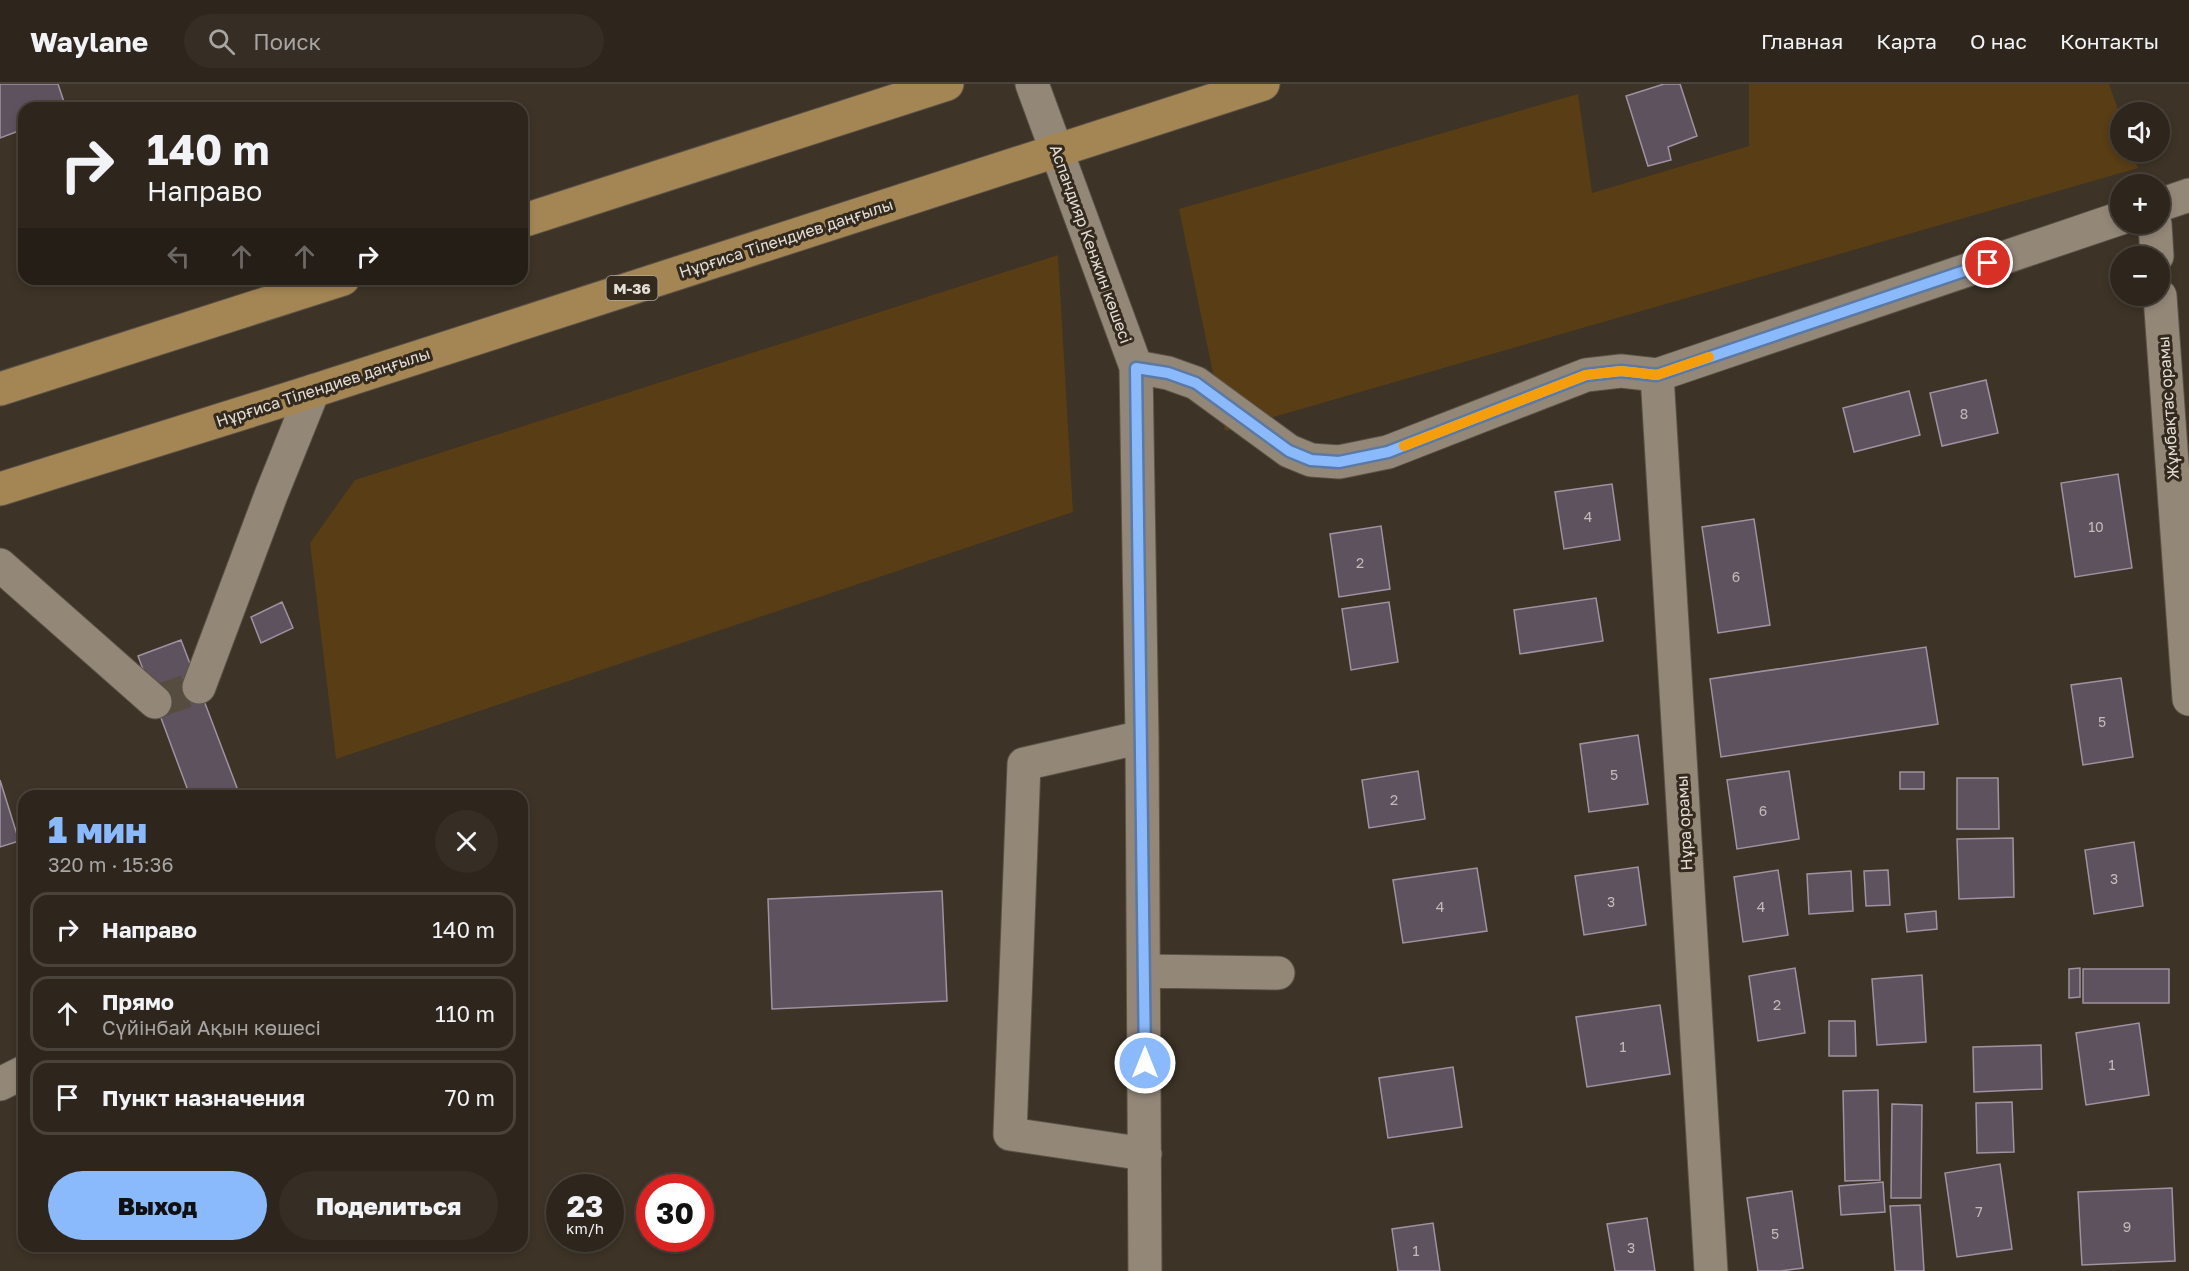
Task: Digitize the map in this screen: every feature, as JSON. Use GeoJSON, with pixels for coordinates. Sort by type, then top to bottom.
{"type":"FeatureCollection","features":[{"type":"Feature","properties":{"kind":"main road"},"geometry":{"type":"LineString","coordinates":[[528,219],[947,84]]}},
{"type":"Feature","properties":{"kind":"main road","name":"Нұрғиса Тілендиев даңғылы"},"geometry":{"type":"LineString","coordinates":[[0,489],[313,391],[1263,84]]}},
{"type":"Feature","properties":{"kind":"main road"},"geometry":{"type":"LineString","coordinates":[[0,389],[324,285]]}},
{"type":"Feature","properties":{"kind":"street","name":"Аспандияр Кенжин көшесі"},"geometry":{"type":"LineString","coordinates":[[1032,84],[1136,368],[1142,737],[1145,1271]]}},
{"type":"Feature","properties":{"kind":"street"},"geometry":{"type":"LineString","coordinates":[[2170,202],[2189,195]]}},
{"type":"Feature","properties":{"kind":"street"},"geometry":{"type":"LineString","coordinates":[[1136,368],[1168,373],[1196,383],[1289,451],[1311,460],[1339,462],[1388,452],[1586,375],[1621,371],[1657,375],[2110,222]]}},
{"type":"Feature","properties":{"kind":"street","name":"Жұмбақтас орамы"},"geometry":{"type":"LineString","coordinates":[[2161,306],[2187,627],[2189,699]]}},
{"type":"Feature","properties":{"kind":"street","name":"Нұра орамы"},"geometry":{"type":"LineString","coordinates":[[1657,375],[1711,1271]]}},
{"type":"Feature","properties":{"kind":"street"},"geometry":{"type":"LineString","coordinates":[[199,687],[271,495],[313,391]]}},
{"type":"Feature","properties":{"kind":"street"},"geometry":{"type":"LineString","coordinates":[[0,566],[155,702]]}},
{"type":"Feature","properties":{"kind":"street"},"geometry":{"type":"LineString","coordinates":[[1142,737],[1024,764],[1010,1134],[1145,1154]]}},
{"type":"Feature","properties":{"kind":"street"},"geometry":{"type":"LineString","coordinates":[[1144,971],[1278,973]]}},
{"type":"Feature","properties":{"kind":"street"},"geometry":{"type":"LineString","coordinates":[[0,1084],[18,1075]]}},
{"type":"Feature","properties":{"kind":"shaded area"},"geometry":{"type":"Polygon","coordinates":[[[1749,84],[2109,84],[2115,102],[2110,102],[2110,162],[2136,162],[2138,168],[2110,174],[2110,176],[1225,431],[1179,209],[1578,94],[1592,193],[1749,146],[1749,84]]]}},
{"type":"Feature","properties":{"kind":"shaded area"},"geometry":{"type":"Polygon","coordinates":[[[1058,255],[1073,512],[336,759],[310,543],[355,480],[1058,255]]]}},
{"type":"Feature","properties":{"kind":"building"},"geometry":{"type":"Polygon","coordinates":[[[0,84],[58,84],[64,102],[18,102],[18,131],[0,138],[0,84]]]}},
{"type":"Feature","properties":{"kind":"building"},"geometry":{"type":"Polygon","coordinates":[[[1664,84],[1680,84],[1697,136],[1668,147],[1671,160],[1648,166],[1626,96],[1664,84]]]}},
{"type":"Feature","properties":{"kind":"building"},"geometry":{"type":"Polygon","coordinates":[[[1986,380],[1998,433],[1942,446],[1930,393],[1986,380]]]}},
{"type":"Feature","properties":{"kind":"building"},"geometry":{"type":"Polygon","coordinates":[[[1909,391],[1920,435],[1854,452],[1843,408],[1909,391]]]}},
{"type":"Feature","properties":{"kind":"building"},"geometry":{"type":"Polygon","coordinates":[[[2118,474],[2132,568],[2075,577],[2061,483],[2118,474]]]}},
{"type":"Feature","properties":{"kind":"building"},"geometry":{"type":"Polygon","coordinates":[[[1612,484],[1620,540],[1564,549],[1555,492],[1612,484]]]}},
{"type":"Feature","properties":{"kind":"building"},"geometry":{"type":"Polygon","coordinates":[[[1754,519],[1770,625],[1718,633],[1702,527],[1754,519]]]}},
{"type":"Feature","properties":{"kind":"building"},"geometry":{"type":"Polygon","coordinates":[[[1381,526],[1390,589],[1339,597],[1330,534],[1381,526]]]}},
{"type":"Feature","properties":{"kind":"building"},"geometry":{"type":"Polygon","coordinates":[[[1596,598],[1603,641],[1520,654],[1514,610],[1596,598]]]}},
{"type":"Feature","properties":{"kind":"building"},"geometry":{"type":"Polygon","coordinates":[[[282,602],[293,628],[261,643],[251,617],[282,602]]]}},
{"type":"Feature","properties":{"kind":"building"},"geometry":{"type":"Polygon","coordinates":[[[1389,602],[1398,662],[1351,670],[1342,609],[1389,602]]]}},
{"type":"Feature","properties":{"kind":"building"},"geometry":{"type":"Polygon","coordinates":[[[181,640],[238,790],[188,790],[138,656],[181,640]]]}},
{"type":"Feature","properties":{"kind":"building"},"geometry":{"type":"Polygon","coordinates":[[[1926,647],[1938,724],[1721,757],[1710,679],[1926,647]]]}},
{"type":"Feature","properties":{"kind":"building"},"geometry":{"type":"Polygon","coordinates":[[[2121,678],[2133,757],[2083,765],[2071,685],[2121,678]]]}},
{"type":"Feature","properties":{"kind":"building"},"geometry":{"type":"Polygon","coordinates":[[[1638,735],[1648,804],[1589,812],[1580,744],[1638,735]]]}},
{"type":"Feature","properties":{"kind":"building"},"geometry":{"type":"Polygon","coordinates":[[[1418,771],[1425,819],[1369,828],[1362,780],[1418,771]]]}},
{"type":"Feature","properties":{"kind":"building"},"geometry":{"type":"Polygon","coordinates":[[[1789,771],[1799,839],[1737,849],[1727,780],[1789,771]]]}},
{"type":"Feature","properties":{"kind":"building"},"geometry":{"type":"Polygon","coordinates":[[[1900,772],[1924,772],[1924,789],[1900,789],[1900,772]]]}},
{"type":"Feature","properties":{"kind":"building"},"geometry":{"type":"Polygon","coordinates":[[[1957,778],[1998,778],[1999,829],[1957,829],[1957,778]]]}},
{"type":"Feature","properties":{"kind":"building"},"geometry":{"type":"Polygon","coordinates":[[[0,780],[18,841],[0,847],[0,780]]]}},
{"type":"Feature","properties":{"kind":"building"},"geometry":{"type":"Polygon","coordinates":[[[2013,838],[2014,897],[1959,899],[1957,839],[2013,838]]]}},
{"type":"Feature","properties":{"kind":"building"},"geometry":{"type":"Polygon","coordinates":[[[2134,842],[2143,906],[2094,914],[2085,850],[2134,842]]]}},
{"type":"Feature","properties":{"kind":"building"},"geometry":{"type":"Polygon","coordinates":[[[1638,867],[1646,925],[1584,935],[1575,876],[1638,867]]]}},
{"type":"Feature","properties":{"kind":"building"},"geometry":{"type":"Polygon","coordinates":[[[1477,868],[1487,931],[1403,943],[1393,880],[1477,868]]]}},
{"type":"Feature","properties":{"kind":"building"},"geometry":{"type":"Polygon","coordinates":[[[1778,870],[1788,935],[1743,942],[1734,877],[1778,870]]]}},
{"type":"Feature","properties":{"kind":"building"},"geometry":{"type":"Polygon","coordinates":[[[1888,870],[1890,905],[1866,906],[1864,871],[1888,870]]]}},
{"type":"Feature","properties":{"kind":"building"},"geometry":{"type":"Polygon","coordinates":[[[1851,871],[1853,911],[1809,914],[1807,874],[1851,871]]]}},
{"type":"Feature","properties":{"kind":"building"},"geometry":{"type":"Polygon","coordinates":[[[942,891],[947,1001],[772,1009],[768,899],[942,891]]]}},
{"type":"Feature","properties":{"kind":"building"},"geometry":{"type":"Polygon","coordinates":[[[1936,911],[1937,929],[1907,932],[1905,914],[1936,911]]]}},
{"type":"Feature","properties":{"kind":"building"},"geometry":{"type":"Polygon","coordinates":[[[1795,968],[1805,1033],[1758,1041],[1749,976],[1795,968]]]}},
{"type":"Feature","properties":{"kind":"building"},"geometry":{"type":"Polygon","coordinates":[[[2080,968],[2080,997],[2069,998],[2069,969],[2080,968]]]}},
{"type":"Feature","properties":{"kind":"building"},"geometry":{"type":"Polygon","coordinates":[[[2083,969],[2169,969],[2169,1003],[2083,1003],[2083,969]]]}},
{"type":"Feature","properties":{"kind":"building"},"geometry":{"type":"Polygon","coordinates":[[[1922,975],[1926,1042],[1877,1045],[1872,979],[1922,975]]]}},
{"type":"Feature","properties":{"kind":"building"},"geometry":{"type":"Polygon","coordinates":[[[1660,1005],[1670,1074],[1587,1087],[1576,1017],[1660,1005]]]}},
{"type":"Feature","properties":{"kind":"building"},"geometry":{"type":"Polygon","coordinates":[[[1829,1021],[1855,1021],[1856,1056],[1829,1056],[1829,1021]]]}},
{"type":"Feature","properties":{"kind":"building"},"geometry":{"type":"Polygon","coordinates":[[[2139,1023],[2149,1095],[2086,1105],[2076,1033],[2139,1023]]]}},
{"type":"Feature","properties":{"kind":"building"},"geometry":{"type":"Polygon","coordinates":[[[2041,1045],[2042,1089],[1974,1092],[1973,1047],[2041,1045]]]}},
{"type":"Feature","properties":{"kind":"building"},"geometry":{"type":"Polygon","coordinates":[[[1453,1067],[1462,1127],[1388,1138],[1379,1078],[1453,1067]]]}},
{"type":"Feature","properties":{"kind":"building"},"geometry":{"type":"Polygon","coordinates":[[[1878,1090],[1880,1180],[1845,1181],[1843,1091],[1878,1090]]]}},
{"type":"Feature","properties":{"kind":"building"},"geometry":{"type":"Polygon","coordinates":[[[2012,1102],[2014,1152],[1977,1153],[1976,1103],[2012,1102]]]}},
{"type":"Feature","properties":{"kind":"building"},"geometry":{"type":"Polygon","coordinates":[[[1892,1104],[1922,1105],[1921,1198],[1891,1198],[1892,1104]]]}},
{"type":"Feature","properties":{"kind":"building"},"geometry":{"type":"Polygon","coordinates":[[[2000,1164],[2012,1249],[1957,1257],[1945,1173],[2000,1164]]]}},
{"type":"Feature","properties":{"kind":"building"},"geometry":{"type":"Polygon","coordinates":[[[1883,1182],[1885,1212],[1841,1215],[1839,1186],[1883,1182]]]}},
{"type":"Feature","properties":{"kind":"building"},"geometry":{"type":"Polygon","coordinates":[[[2172,1188],[2175,1261],[2082,1265],[2078,1192],[2172,1188]]]}},
{"type":"Feature","properties":{"kind":"building"},"geometry":{"type":"Polygon","coordinates":[[[1792,1191],[1803,1268],[1758,1271],[1747,1198],[1792,1191]]]}},
{"type":"Feature","properties":{"kind":"building"},"geometry":{"type":"Polygon","coordinates":[[[1920,1205],[1924,1271],[1895,1271],[1890,1206],[1920,1205]]]}},
{"type":"Feature","properties":{"kind":"building"},"geometry":{"type":"Polygon","coordinates":[[[1647,1218],[1655,1271],[1615,1271],[1607,1224],[1647,1218]]]}},
{"type":"Feature","properties":{"kind":"building"},"geometry":{"type":"Polygon","coordinates":[[[1433,1223],[1440,1271],[1398,1271],[1392,1229],[1433,1223]]]}},
{"type":"Feature","properties":{"kind":"tunnel"},"geometry":{"type":"LineString","coordinates":[[155,702],[199,687]]}},
{"type":"Feature","properties":{"kind":"slow traffic"},"geometry":{"type":"LineString","coordinates":[[1404,446],[1586,375],[1621,371],[1657,375],[1709,357]]}},
{"type":"Feature","properties":{"kind":"route"},"geometry":{"type":"LineString","coordinates":[[1145,1063],[1136,368],[1168,373],[1196,383],[1289,451],[1311,460],[1339,462],[1388,452],[1586,375],[1621,371],[1657,375],[1988,263]]}}]}
